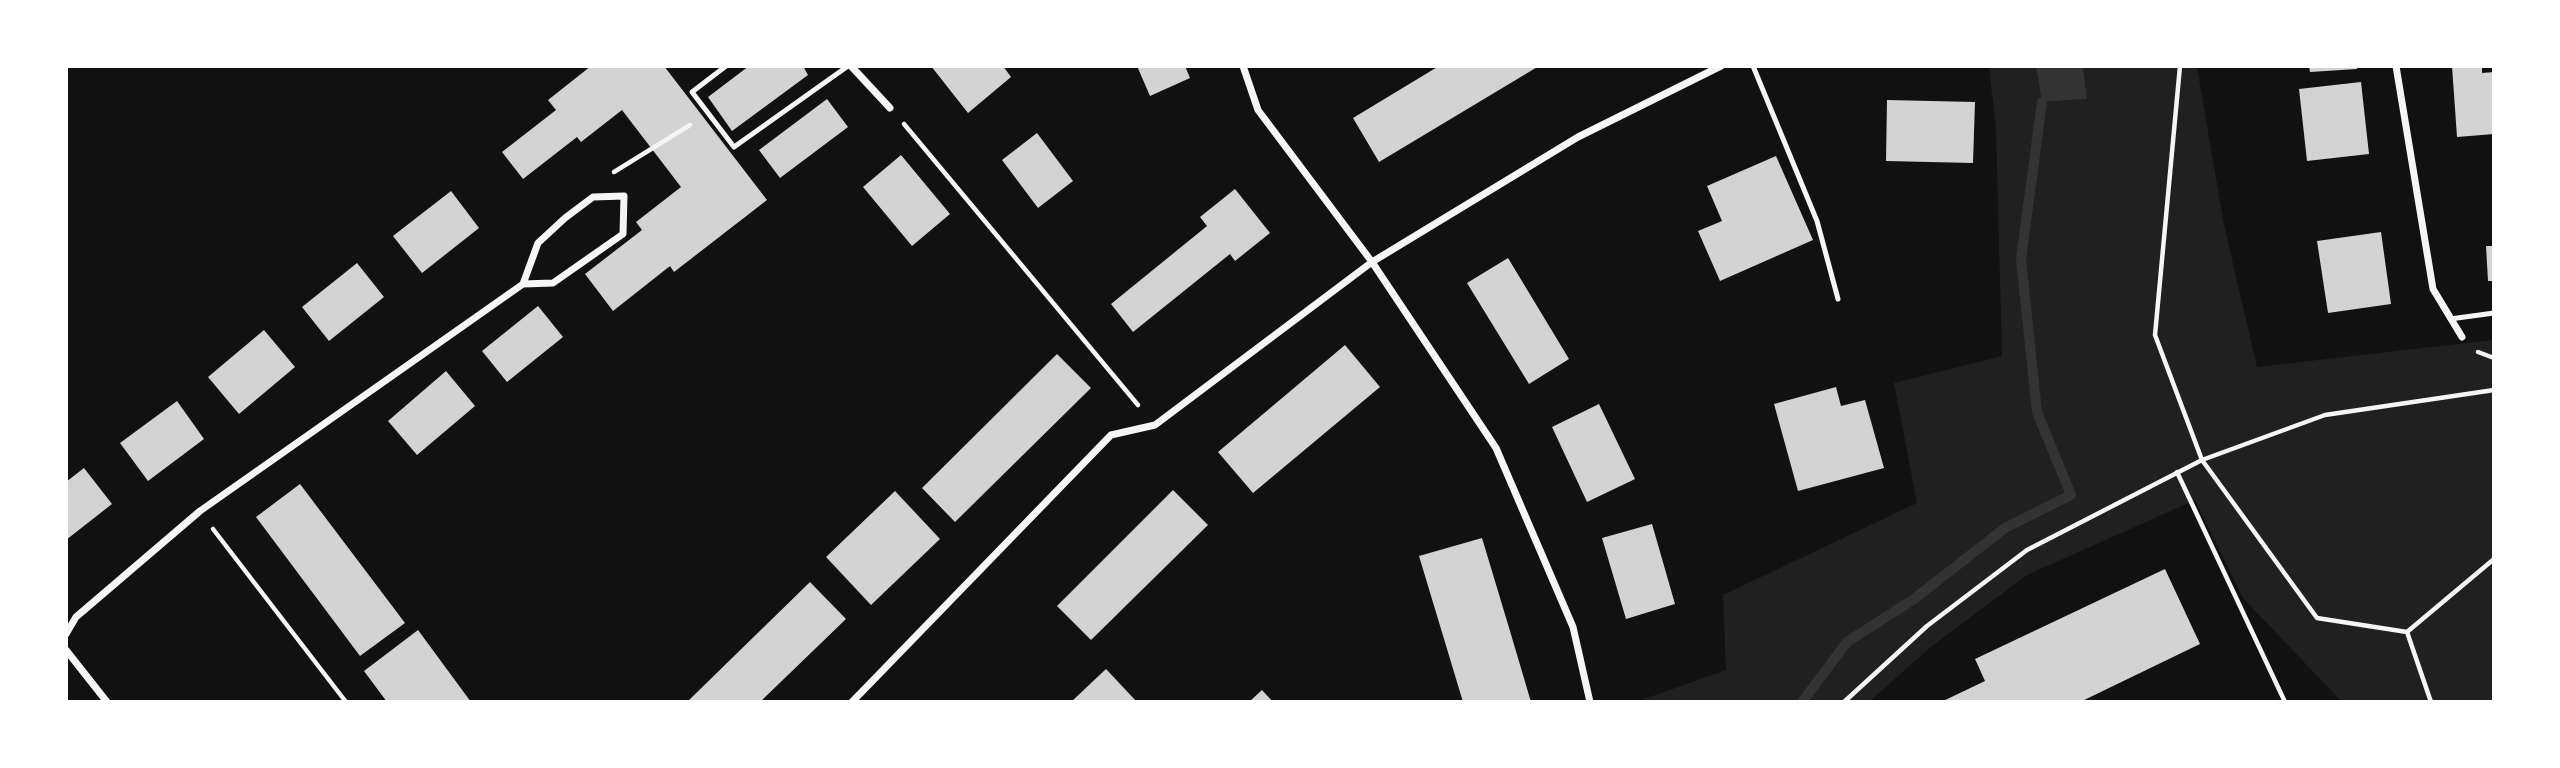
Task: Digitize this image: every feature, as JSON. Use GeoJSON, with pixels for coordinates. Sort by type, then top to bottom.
{"type":"FeatureCollection","features":[{"type":"Feature","properties":{"kind":"street"},"geometry":{"type":"LineString","coordinates":[[850,66],[890,108]]}},
{"type":"Feature","properties":{"kind":"street"},"geometry":{"type":"LineString","coordinates":[[1242,66],[1258,110],[1372,262],[1496,448],[1573,627],[1590,702]]}},
{"type":"Feature","properties":{"kind":"street"},"geometry":{"type":"LineString","coordinates":[[852,702],[1111,435],[1155,425],[1372,262],[1578,137],[1721,66]]}},
{"type":"Feature","properties":{"kind":"street"},"geometry":{"type":"LineString","coordinates":[[2396,66],[2433,289],[2462,337]]}},
{"type":"Feature","properties":{"kind":"street"},"geometry":{"type":"LineString","coordinates":[[66,634],[76,617],[200,512],[523,284],[553,283],[623,234],[624,196],[593,197],[565,218],[538,243],[523,284]]}},
{"type":"Feature","properties":{"kind":"street"},"geometry":{"type":"LineString","coordinates":[[66,650],[107,702]]}},
{"type":"Feature","properties":{"kind":"lane"},"geometry":{"type":"LineString","coordinates":[[726,66],[692,92],[734,148],[850,66]]}},
{"type":"Feature","properties":{"kind":"lane"},"geometry":{"type":"LineString","coordinates":[[1753,66],[1817,221],[1838,299]]}},
{"type":"Feature","properties":{"kind":"lane"},"geometry":{"type":"LineString","coordinates":[[2451,319],[2494,313]]}},
{"type":"Feature","properties":{"kind":"path"},"geometry":{"type":"LineString","coordinates":[[2180,66],[2155,335],[2202,460],[2317,618],[2407,632],[2494,559]]}},
{"type":"Feature","properties":{"kind":"path"},"geometry":{"type":"LineString","coordinates":[[890,108],[1155,425]]}},
{"type":"Feature","properties":{"kind":"path"},"geometry":{"type":"LineString","coordinates":[[624,196],[609,175],[709,114]]}},
{"type":"Feature","properties":{"kind":"path"},"geometry":{"type":"LineString","coordinates":[[1843,702],[1927,626],[2026,550],[2202,460],[2325,415],[2494,390]]}},
{"type":"Feature","properties":{"kind":"path"},"geometry":{"type":"LineString","coordinates":[[2177,472],[2285,702]]}},
{"type":"Feature","properties":{"kind":"path"},"geometry":{"type":"LineString","coordinates":[[200,512],[346,702]]}},
{"type":"Feature","properties":{"kind":"path"},"geometry":{"type":"LineString","coordinates":[[2407,632],[2431,702]]}},
{"type":"Feature","properties":{"kind":"shaded area"},"geometry":{"type":"Polygon","coordinates":[[[1989,67],[2036,67],[2043,102],[2087,99],[2083,67],[2197,67],[2224,225],[2257,367],[2493,340],[2493,701],[2341,701],[2243,598],[2195,500],[2027,575],[1932,646],[1870,701],[1636,702],[1726,670],[1723,595],[1917,503],[1894,383],[2002,356],[1996,130],[1989,67]]]}},
{"type":"Feature","properties":{"kind":"shaded area"},"geometry":{"type":"Polygon","coordinates":[[[2036,67],[2083,67],[2087,99],[2042,102],[2036,67]]]}},
{"type":"Feature","properties":{"kind":"building"},"geometry":{"type":"Polygon","coordinates":[[[591,66],[664,66],[767,200],[674,272],[670,266],[613,311],[585,274],[642,230],[636,222],[681,187],[622,110],[581,142],[577,137],[523,179],[502,152],[556,110],[548,100],[591,66]]]}},
{"type":"Feature","properties":{"kind":"building"},"geometry":{"type":"Polygon","coordinates":[[[749,66],[803,66],[808,75],[732,131],[708,97],[749,66]]]}},
{"type":"Feature","properties":{"kind":"building"},"geometry":{"type":"Polygon","coordinates":[[[931,66],[1003,66],[1011,77],[968,113],[931,66]]]}},
{"type":"Feature","properties":{"kind":"building"},"geometry":{"type":"Polygon","coordinates":[[[1137,66],[1185,66],[1190,78],[1150,96],[1137,66]]]}},
{"type":"Feature","properties":{"kind":"building"},"geometry":{"type":"Polygon","coordinates":[[[1439,66],[1539,66],[1379,162],[1353,118],[1439,66]]]}},
{"type":"Feature","properties":{"kind":"building"},"geometry":{"type":"Polygon","coordinates":[[[2309,66],[2357,66],[2357,69],[2310,72],[2309,66]]]}},
{"type":"Feature","properties":{"kind":"building"},"geometry":{"type":"Polygon","coordinates":[[[2452,66],[2482,66],[2482,73],[2494,72],[2494,134],[2457,137],[2452,66]]]}},
{"type":"Feature","properties":{"kind":"building"},"geometry":{"type":"Polygon","coordinates":[[[2361,82],[2369,154],[2307,161],[2299,89],[2361,82]]]}},
{"type":"Feature","properties":{"kind":"building"},"geometry":{"type":"Polygon","coordinates":[[[827,99],[848,127],[780,178],[759,150],[827,99]]]}},
{"type":"Feature","properties":{"kind":"building"},"geometry":{"type":"Polygon","coordinates":[[[1887,100],[1975,102],[1973,163],[1886,161],[1887,100]]]}},
{"type":"Feature","properties":{"kind":"building"},"geometry":{"type":"Polygon","coordinates":[[[1037,133],[1073,181],[1038,208],[1002,160],[1037,133]]]}},
{"type":"Feature","properties":{"kind":"building"},"geometry":{"type":"Polygon","coordinates":[[[901,155],[950,214],[912,246],[863,187],[901,155]]]}},
{"type":"Feature","properties":{"kind":"building"},"geometry":{"type":"Polygon","coordinates":[[[1776,156],[1813,240],[1720,281],[1698,231],[1722,221],[1707,186],[1776,156]]]}},
{"type":"Feature","properties":{"kind":"building"},"geometry":{"type":"Polygon","coordinates":[[[1235,189],[1270,233],[1235,261],[1230,254],[1133,332],[1111,304],[1207,226],[1200,217],[1235,189]]]}},
{"type":"Feature","properties":{"kind":"building"},"geometry":{"type":"Polygon","coordinates":[[[451,191],[479,228],[422,273],[393,236],[451,191]]]}},
{"type":"Feature","properties":{"kind":"building"},"geometry":{"type":"Polygon","coordinates":[[[2381,232],[2391,304],[2328,313],[2317,241],[2381,232]]]}},
{"type":"Feature","properties":{"kind":"building"},"geometry":{"type":"Polygon","coordinates":[[[2486,246],[2494,246],[2494,281],[2488,281],[2486,246]]]}},
{"type":"Feature","properties":{"kind":"building"},"geometry":{"type":"Polygon","coordinates":[[[1508,258],[1569,359],[1529,384],[1467,283],[1508,258]]]}},
{"type":"Feature","properties":{"kind":"building"},"geometry":{"type":"Polygon","coordinates":[[[357,263],[384,297],[329,341],[302,307],[357,263]]]}},
{"type":"Feature","properties":{"kind":"building"},"geometry":{"type":"Polygon","coordinates":[[[538,306],[563,337],[507,382],[482,351],[538,306]]]}},
{"type":"Feature","properties":{"kind":"building"},"geometry":{"type":"Polygon","coordinates":[[[264,330],[295,367],[239,414],[208,377],[264,330]]]}},
{"type":"Feature","properties":{"kind":"building"},"geometry":{"type":"Polygon","coordinates":[[[1345,345],[1380,387],[1253,493],[1218,452],[1345,345]]]}},
{"type":"Feature","properties":{"kind":"building"},"geometry":{"type":"Polygon","coordinates":[[[1057,354],[1091,388],[955,522],[922,488],[1057,354]]]}},
{"type":"Feature","properties":{"kind":"building"},"geometry":{"type":"Polygon","coordinates":[[[446,371],[475,406],[417,455],[388,421],[446,371]]]}},
{"type":"Feature","properties":{"kind":"building"},"geometry":{"type":"Polygon","coordinates":[[[1836,387],[1841,406],[1865,400],[1884,468],[1798,491],[1774,404],[1836,387]]]}},
{"type":"Feature","properties":{"kind":"building"},"geometry":{"type":"Polygon","coordinates":[[[177,401],[204,439],[148,481],[120,443],[177,401]]]}},
{"type":"Feature","properties":{"kind":"building"},"geometry":{"type":"Polygon","coordinates":[[[1599,404],[1635,479],[1587,502],[1552,427],[1599,404]]]}},
{"type":"Feature","properties":{"kind":"building"},"geometry":{"type":"Polygon","coordinates":[[[84,468],[112,504],[66,540],[66,482],[84,468]]]}},
{"type":"Feature","properties":{"kind":"building"},"geometry":{"type":"Polygon","coordinates":[[[300,484],[405,623],[360,656],[256,517],[300,484]]]}},
{"type":"Feature","properties":{"kind":"building"},"geometry":{"type":"Polygon","coordinates":[[[1173,490],[1208,525],[1091,640],[1057,606],[1173,490]]]}},
{"type":"Feature","properties":{"kind":"building"},"geometry":{"type":"Polygon","coordinates":[[[895,491],[940,539],[871,605],[826,557],[895,491]]]}},
{"type":"Feature","properties":{"kind":"building"},"geometry":{"type":"Polygon","coordinates":[[[1652,524],[1675,604],[1626,619],[1602,538],[1652,524]]]}},
{"type":"Feature","properties":{"kind":"building"},"geometry":{"type":"Polygon","coordinates":[[[1482,538],[1531,702],[1463,702],[1419,556],[1482,538]]]}},
{"type":"Feature","properties":{"kind":"building"},"geometry":{"type":"Polygon","coordinates":[[[2165,569],[2200,644],[2080,702],[1941,702],[1985,681],[1975,659],[2165,569]]]}},
{"type":"Feature","properties":{"kind":"building"},"geometry":{"type":"Polygon","coordinates":[[[810,582],[846,619],[760,702],[687,702],[810,582]]]}},
{"type":"Feature","properties":{"kind":"building"},"geometry":{"type":"Polygon","coordinates":[[[418,630],[471,702],[387,702],[364,671],[418,630]]]}},
{"type":"Feature","properties":{"kind":"building"},"geometry":{"type":"Polygon","coordinates":[[[1106,669],[1137,702],[1071,702],[1106,669]]]}},
{"type":"Feature","properties":{"kind":"building"},"geometry":{"type":"Polygon","coordinates":[[[1262,690],[1273,702],[1249,702],[1262,690]]]}},
{"type":"Feature","properties":{"kind":"waterway"},"geometry":{"type":"LineString","coordinates":[[1802,702],[1847,642],[1914,599],[2005,528],[2071,495],[2037,412],[2021,259],[2042,102]]}}]}
